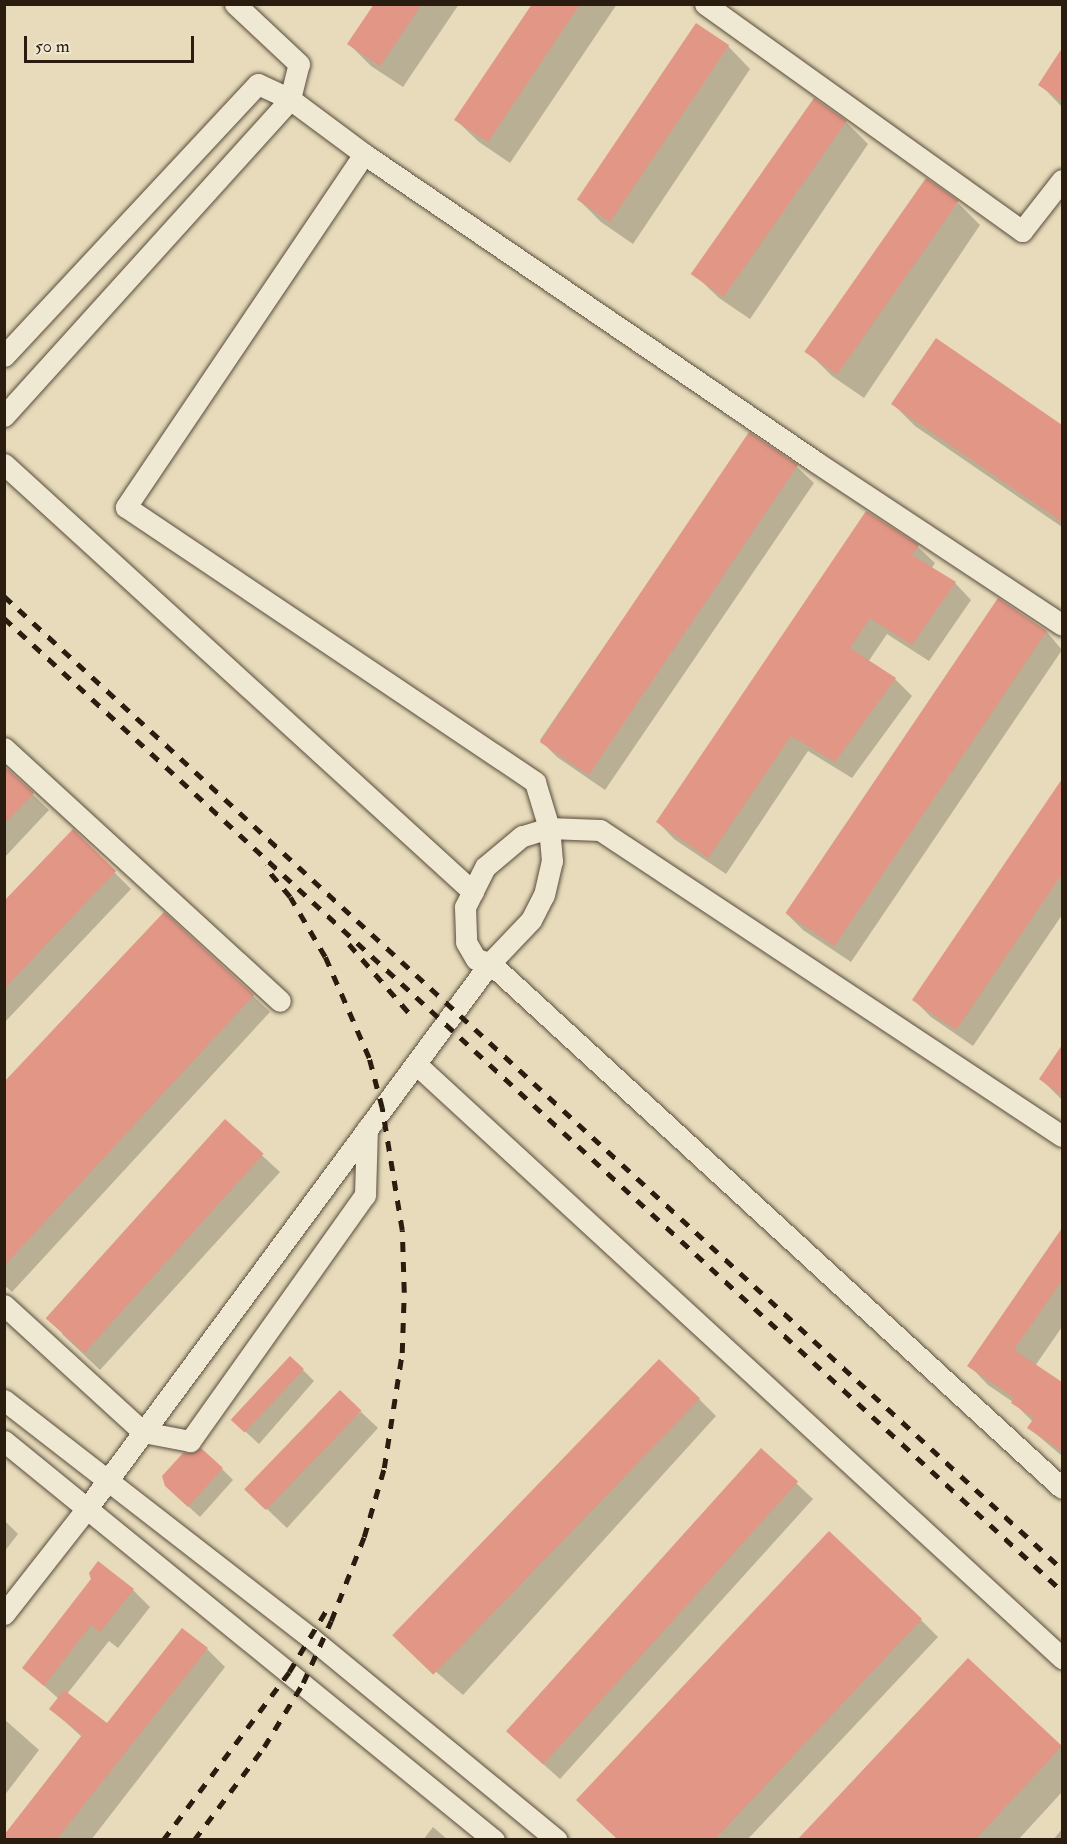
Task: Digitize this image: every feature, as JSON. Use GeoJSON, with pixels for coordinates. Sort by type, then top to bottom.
{"type":"FeatureCollection","features":[{"type":"Feature","properties":{"kind":"street"},"geometry":{"type":"LineString","coordinates":[[4,416],[290,99],[299,64],[235,4]]}},
{"type":"Feature","properties":{"kind":"street"},"geometry":{"type":"LineString","coordinates":[[705,4],[1022,231],[1062,180]]}},
{"type":"Feature","properties":{"kind":"street"},"geometry":{"type":"LineString","coordinates":[[4,356],[258,84],[290,99],[364,154],[816,462],[1062,625]]}},
{"type":"Feature","properties":{"kind":"street"},"geometry":{"type":"LineString","coordinates":[[4,1614],[88,1507],[490,963],[531,920],[544,895],[552,861],[549,828],[535,782],[126,507],[364,154]]}},
{"type":"Feature","properties":{"kind":"street"},"geometry":{"type":"LineString","coordinates":[[4,464],[473,892]]}},
{"type":"Feature","properties":{"kind":"street"},"geometry":{"type":"LineString","coordinates":[[4,748],[280,1002]]}},
{"type":"Feature","properties":{"kind":"street"},"geometry":{"type":"LineString","coordinates":[[1062,1136],[600,830],[549,828],[522,836],[485,867],[465,907],[466,942],[476,959],[490,963],[1062,1488]]}},
{"type":"Feature","properties":{"kind":"street"},"geometry":{"type":"LineString","coordinates":[[416,1064],[1062,1658]]}},
{"type":"Feature","properties":{"kind":"street"},"geometry":{"type":"LineString","coordinates":[[4,1305],[143,1432],[190,1440],[365,1195],[367,1129]]}},
{"type":"Feature","properties":{"kind":"street"},"geometry":{"type":"LineString","coordinates":[[4,1400],[311,1638],[557,1839]]}},
{"type":"Feature","properties":{"kind":"street"},"geometry":{"type":"LineString","coordinates":[[4,1441],[494,1839]]}},
{"type":"Feature","properties":{"kind":"building"},"geometry":{"type":"Polygon","coordinates":[[[374,4],[422,4],[380,66],[347,44],[374,4]]]}},
{"type":"Feature","properties":{"kind":"building"},"geometry":{"type":"Polygon","coordinates":[[[532,4],[580,4],[488,142],[454,120],[532,4]]]}},
{"type":"Feature","properties":{"kind":"building"},"geometry":{"type":"Polygon","coordinates":[[[696,23],[729,45],[610,222],[577,200],[696,23]]]}},
{"type":"Feature","properties":{"kind":"building"},"geometry":{"type":"Polygon","coordinates":[[[1062,48],[1062,101],[1038,85],[1062,48]]]}},
{"type":"Feature","properties":{"kind":"building"},"geometry":{"type":"Polygon","coordinates":[[[814,98],[847,121],[723,297],[691,274],[814,98]]]}},
{"type":"Feature","properties":{"kind":"building"},"geometry":{"type":"Polygon","coordinates":[[[926,178],[959,201],[837,375],[804,352],[926,178]]]}},
{"type":"Feature","properties":{"kind":"building"},"geometry":{"type":"Polygon","coordinates":[[[936,338],[1062,425],[1062,522],[891,404],[936,338]]]}},
{"type":"Feature","properties":{"kind":"building"},"geometry":{"type":"Polygon","coordinates":[[[749,432],[798,465],[589,775],[540,742],[749,432]]]}},
{"type":"Feature","properties":{"kind":"building"},"geometry":{"type":"Polygon","coordinates":[[[866,511],[919,545],[912,555],[956,582],[912,645],[870,618],[850,648],[896,678],[835,762],[791,736],[708,858],[656,822],[866,511]]]}},
{"type":"Feature","properties":{"kind":"building"},"geometry":{"type":"Polygon","coordinates":[[[998,598],[1047,631],[834,946],[786,913],[998,598]]]}},
{"type":"Feature","properties":{"kind":"building"},"geometry":{"type":"Polygon","coordinates":[[[4,766],[34,793],[4,824],[4,766]]]}},
{"type":"Feature","properties":{"kind":"building"},"geometry":{"type":"Polygon","coordinates":[[[1062,779],[1062,874],[956,1030],[912,1000],[1062,779]]]}},
{"type":"Feature","properties":{"kind":"building"},"geometry":{"type":"Polygon","coordinates":[[[73,829],[116,871],[4,989],[4,901],[73,829]]]}},
{"type":"Feature","properties":{"kind":"building"},"geometry":{"type":"Polygon","coordinates":[[[164,912],[254,995],[4,1266],[4,1082],[164,912]]]}},
{"type":"Feature","properties":{"kind":"building"},"geometry":{"type":"Polygon","coordinates":[[[1062,1045],[1062,1096],[1039,1079],[1062,1045]]]}},
{"type":"Feature","properties":{"kind":"building"},"geometry":{"type":"Polygon","coordinates":[[[225,1119],[264,1154],[84,1353],[46,1318],[225,1119]]]}},
{"type":"Feature","properties":{"kind":"building"},"geometry":{"type":"Polygon","coordinates":[[[1062,1228],[1062,1280],[1014,1350],[1062,1382],[1062,1451],[1027,1428],[1034,1418],[1011,1403],[1014,1398],[967,1366],[1062,1228]]]}},
{"type":"Feature","properties":{"kind":"building"},"geometry":{"type":"Polygon","coordinates":[[[290,1356],[304,1369],[245,1433],[231,1420],[290,1356]]]}},
{"type":"Feature","properties":{"kind":"building"},"geometry":{"type":"Polygon","coordinates":[[[659,1359],[700,1399],[433,1675],[392,1635],[659,1359]]]}},
{"type":"Feature","properties":{"kind":"building"},"geometry":{"type":"Polygon","coordinates":[[[340,1390],[362,1411],[266,1510],[244,1489],[340,1390]]]}},
{"type":"Feature","properties":{"kind":"building"},"geometry":{"type":"Polygon","coordinates":[[[201,1448],[223,1468],[188,1507],[165,1486],[162,1476],[183,1453],[194,1453],[201,1448]]]}},
{"type":"Feature","properties":{"kind":"building"},"geometry":{"type":"Polygon","coordinates":[[[761,1448],[798,1481],[543,1765],[506,1731],[761,1448]]]}},
{"type":"Feature","properties":{"kind":"building"},"geometry":{"type":"Polygon","coordinates":[[[829,1531],[922,1619],[715,1839],[617,1839],[576,1800],[829,1531]]]}},
{"type":"Feature","properties":{"kind":"building"},"geometry":{"type":"Polygon","coordinates":[[[98,1561],[134,1589],[100,1632],[91,1625],[44,1686],[22,1668],[91,1579],[89,1573],[98,1561]]]}},
{"type":"Feature","properties":{"kind":"building"},"geometry":{"type":"Polygon","coordinates":[[[182,1628],[208,1648],[57,1839],[4,1839],[4,1835],[82,1735],[49,1709],[64,1690],[107,1723],[182,1628]]]}},
{"type":"Feature","properties":{"kind":"building"},"geometry":{"type":"Polygon","coordinates":[[[968,1658],[1062,1746],[976,1839],[798,1839],[968,1658]]]}},
{"type":"Feature","properties":{"kind":"railway"},"geometry":{"type":"LineString","coordinates":[[4,596],[1062,1569]]}},
{"type":"Feature","properties":{"kind":"railway"},"geometry":{"type":"LineString","coordinates":[[4,618],[1062,1591]]}},
{"type":"Feature","properties":{"kind":"railway"},"geometry":{"type":"LineString","coordinates":[[194,1840],[264,1747],[303,1683],[331,1621],[364,1537],[384,1468],[402,1353],[404,1292],[402,1230],[382,1108],[369,1058],[325,957],[290,897],[264,866]]}},
{"type":"Feature","properties":{"kind":"railway"},"geometry":{"type":"LineString","coordinates":[[349,944],[410,1014]]}},
{"type":"Feature","properties":{"kind":"railway"},"geometry":{"type":"LineString","coordinates":[[163,1840],[289,1672],[327,1609]]}}]}
